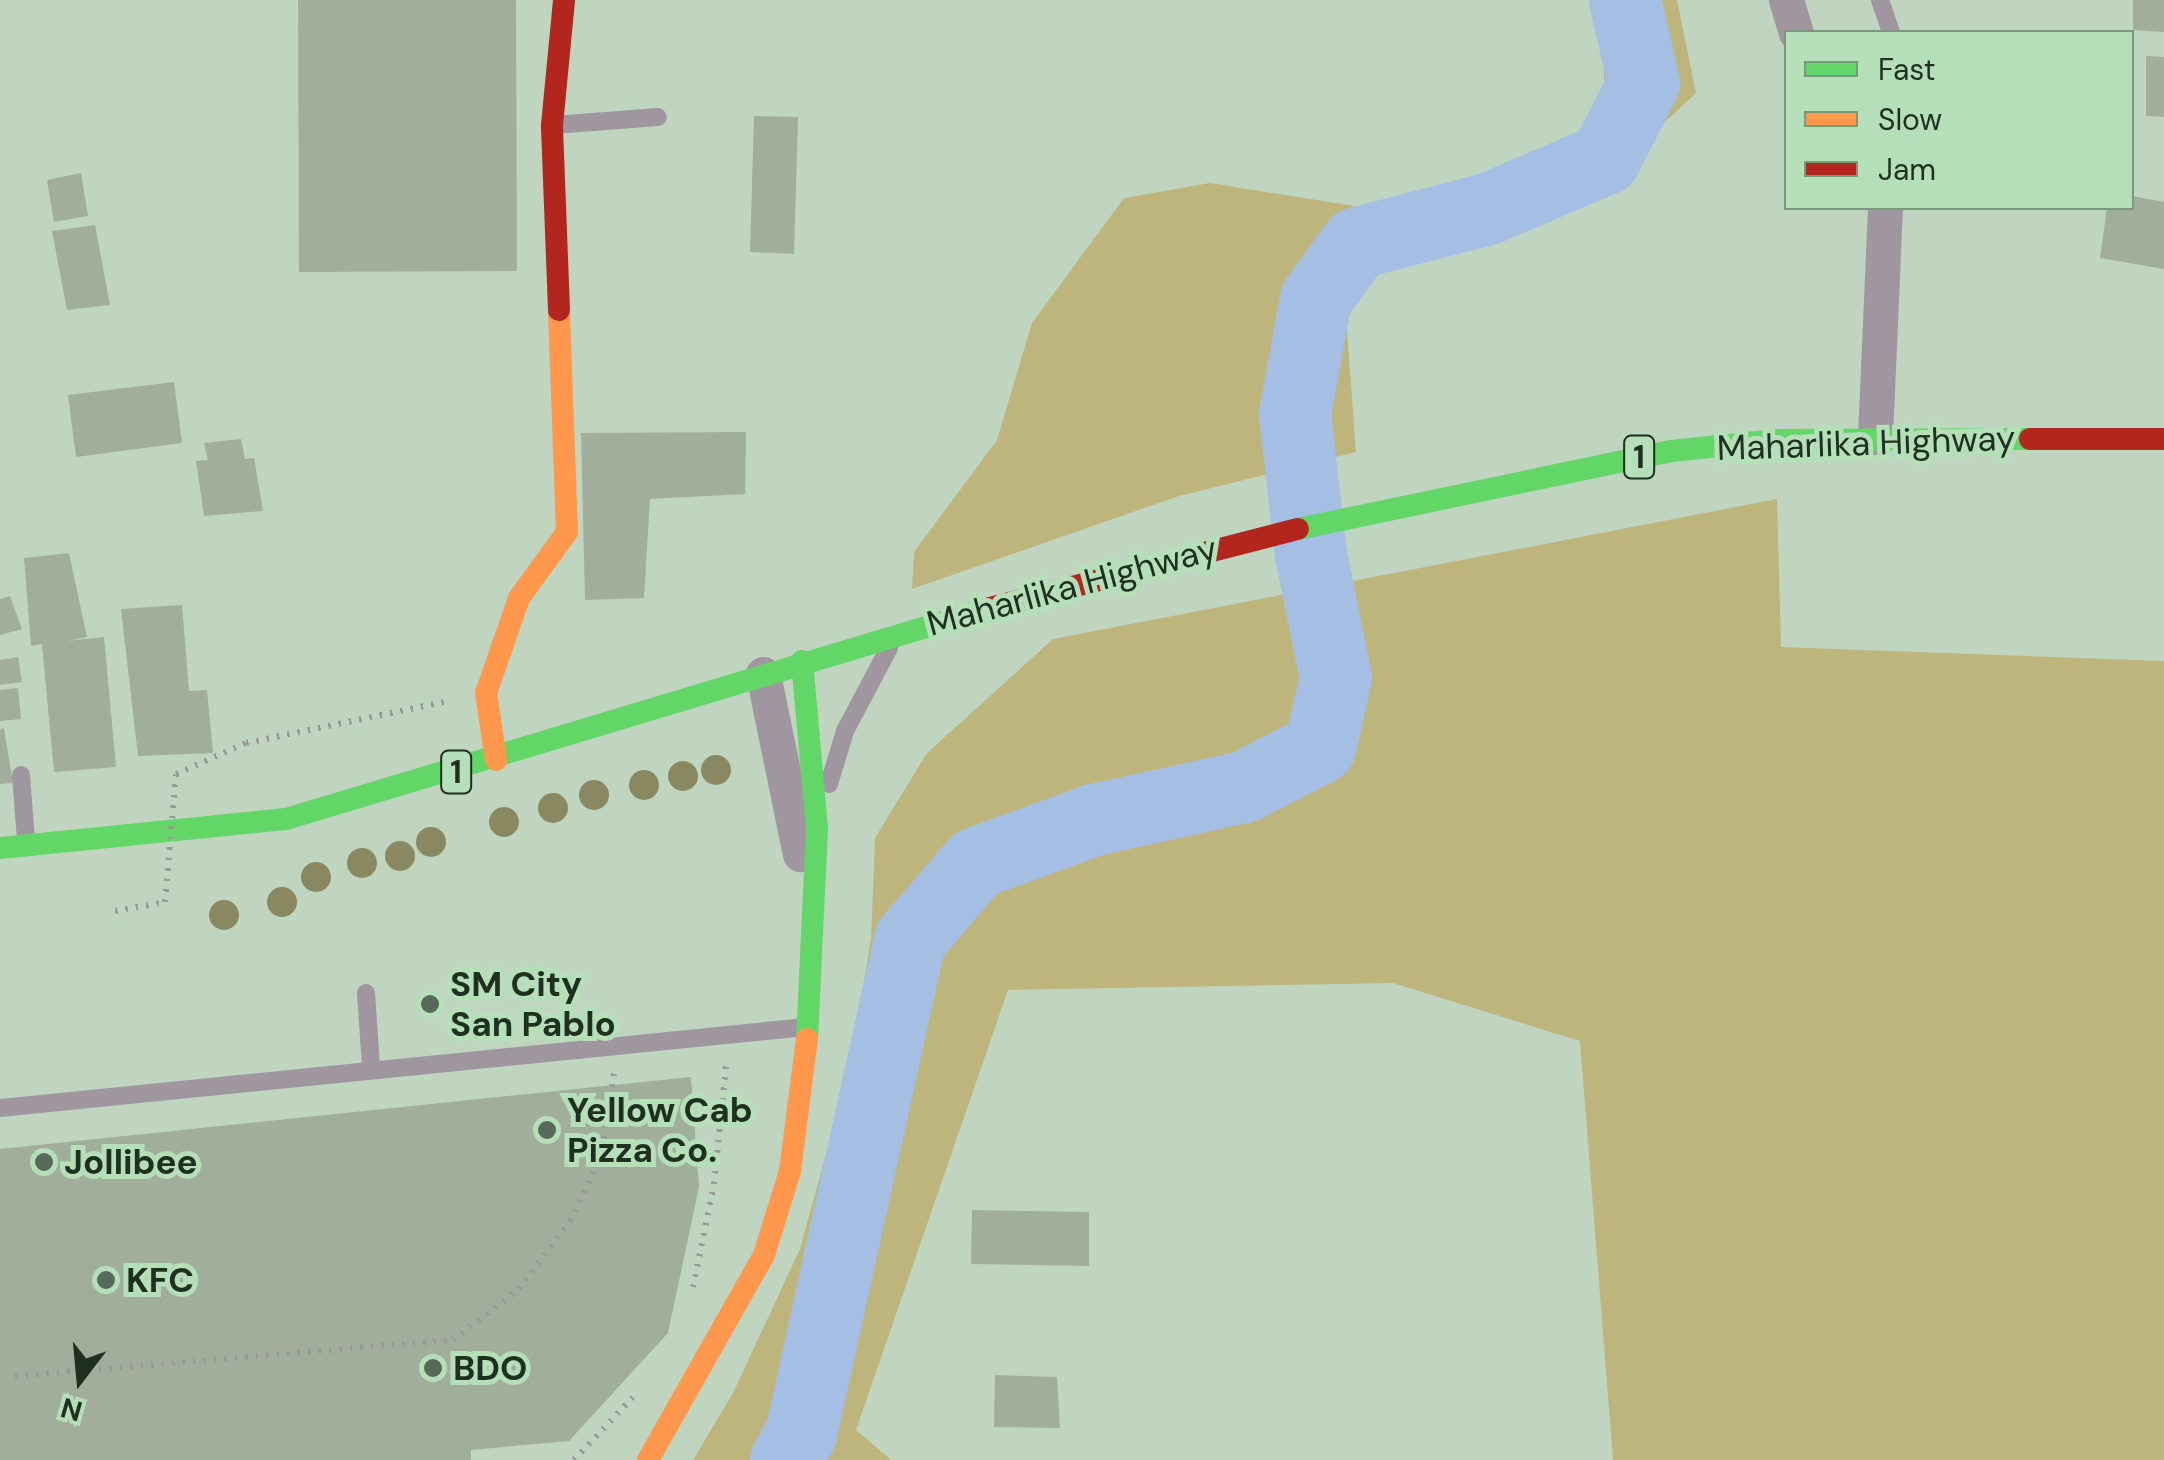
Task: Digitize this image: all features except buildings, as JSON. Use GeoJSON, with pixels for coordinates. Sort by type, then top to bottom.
{"type":"FeatureCollection","features":[{"type":"Feature","properties":{"kind":"main road"},"geometry":{"type":"LineString","coordinates":[[496,760],[486,694],[519,598],[552,561],[567,532],[552,125],[564,0]]}},
{"type":"Feature","properties":{"kind":"main road","name":"Maharlika Highway"},"geometry":{"type":"LineString","coordinates":[[0,848],[286,819],[496,760],[898,631],[958,621],[1252,538],[1406,502],[1672,451],[1875,437],[2164,439]]}},
{"type":"Feature","properties":{"kind":"main road"},"geometry":{"type":"LineString","coordinates":[[648,1460],[676,1420],[764,1255],[790,1172],[806,1027],[817,828],[802,660]]}},
{"type":"Feature","properties":{"kind":"street"},"geometry":{"type":"LineString","coordinates":[[1786,0],[1795,30]]}},
{"type":"Feature","properties":{"kind":"street"},"geometry":{"type":"LineString","coordinates":[[1875,437],[1886,210]]}},
{"type":"Feature","properties":{"kind":"street"},"geometry":{"type":"LineString","coordinates":[[763,674],[814,897]]}},
{"type":"Feature","properties":{"kind":"lane"},"geometry":{"type":"LineString","coordinates":[[1880,0],[1891,30]]}},
{"type":"Feature","properties":{"kind":"lane"},"geometry":{"type":"LineString","coordinates":[[552,125],[658,118]]}},
{"type":"Feature","properties":{"kind":"lane"},"geometry":{"type":"LineString","coordinates":[[817,828],[845,730],[898,631]]}},
{"type":"Feature","properties":{"kind":"lane"},"geometry":{"type":"LineString","coordinates":[[21,775],[27,845]]}},
{"type":"Feature","properties":{"kind":"lane"},"geometry":{"type":"LineString","coordinates":[[366,993],[371,1067]]}},
{"type":"Feature","properties":{"kind":"lane"},"geometry":{"type":"LineString","coordinates":[[0,1108],[371,1067],[806,1027]]}},
{"type":"Feature","properties":{"kind":"path"},"geometry":{"type":"LineString","coordinates":[[115,912],[166,902],[176,774],[246,743],[486,694]]}},
{"type":"Feature","properties":{"kind":"path"},"geometry":{"type":"LineString","coordinates":[[691,1291],[714,1184],[726,1066]]}},
{"type":"Feature","properties":{"kind":"path"},"geometry":{"type":"LineString","coordinates":[[15,1376],[452,1340],[520,1289],[570,1221],[600,1159],[614,1072]]}},
{"type":"Feature","properties":{"kind":"path"},"geometry":{"type":"LineString","coordinates":[[574,1460],[643,1386]]}},
{"type":"Feature","properties":{"kind":"shaded area"},"geometry":{"type":"Polygon","coordinates":[[[1600,0],[1677,0],[1696,93],[1597,186],[1378,255],[1346,317],[1356,452],[1179,496],[912,589],[914,552],[997,440],[1032,323],[1124,198],[1210,183],[1385,211],[1558,162],[1605,93],[1600,0]]]}},
{"type":"Feature","properties":{"kind":"shaded area"},"geometry":{"type":"Polygon","coordinates":[[[1777,499],[1781,647],[2164,661],[2164,1460],[1613,1460],[1580,1041],[1393,983],[1008,990],[856,1430],[891,1460],[693,1460],[733,1393],[800,1249],[849,1070],[871,939],[875,838],[927,753],[1053,639],[1777,499]]]}},
{"type":"Feature","properties":{"kind":"waterway"},"geometry":{"type":"LineString","coordinates":[[786,1460],[801,1434],[910,940],[976,863],[1094,820],[1244,787],[1320,748],[1336,678],[1311,555],[1295,414],[1316,299],[1357,243],[1488,209],[1605,159],[1644,83],[1625,0]]}},
{"type":"Feature","properties":{"kind":"traffic: fast"},"geometry":{"type":"LineString","coordinates":[[1298,529],[1672,451],[1775,440],[2030,439]]}},
{"type":"Feature","properties":{"kind":"traffic: fast"},"geometry":{"type":"LineString","coordinates":[[0,848],[286,819],[986,609]]}},
{"type":"Feature","properties":{"kind":"traffic: fast"},"geometry":{"type":"LineString","coordinates":[[802,661],[817,828],[807,1039]]}},
{"type":"Feature","properties":{"kind":"traffic: slow"},"geometry":{"type":"LineString","coordinates":[[496,760],[486,693],[519,598],[567,532],[559,310]]}},
{"type":"Feature","properties":{"kind":"traffic: slow"},"geometry":{"type":"LineString","coordinates":[[648,1460],[764,1255],[790,1171],[807,1039]]}},
{"type":"Feature","properties":{"kind":"traffic: jam"},"geometry":{"type":"LineString","coordinates":[[559,310],[552,125],[564,0]]}},
{"type":"Feature","properties":{"kind":"traffic: jam"},"geometry":{"type":"LineString","coordinates":[[2030,439],[2164,439]]}},
{"type":"Feature","properties":{"kind":"traffic: jam"},"geometry":{"type":"LineString","coordinates":[[986,609],[1298,529]]}},
{"type":"Feature","properties":{"kind":"place","name":"SM City San Pablo"},"geometry":{"type":"Point","coordinates":[430,1004]}},
{"type":"Feature","properties":{"kind":"place","name":"Yellow Cab Pizza Co."},"geometry":{"type":"Point","coordinates":[547,1130]}},
{"type":"Feature","properties":{"kind":"place","name":"Jollibee"},"geometry":{"type":"Point","coordinates":[44,1162]}},
{"type":"Feature","properties":{"kind":"place","name":"KFC"},"geometry":{"type":"Point","coordinates":[106,1280]}},
{"type":"Feature","properties":{"kind":"place","name":"BDO"},"geometry":{"type":"Point","coordinates":[433,1368]}}]}
